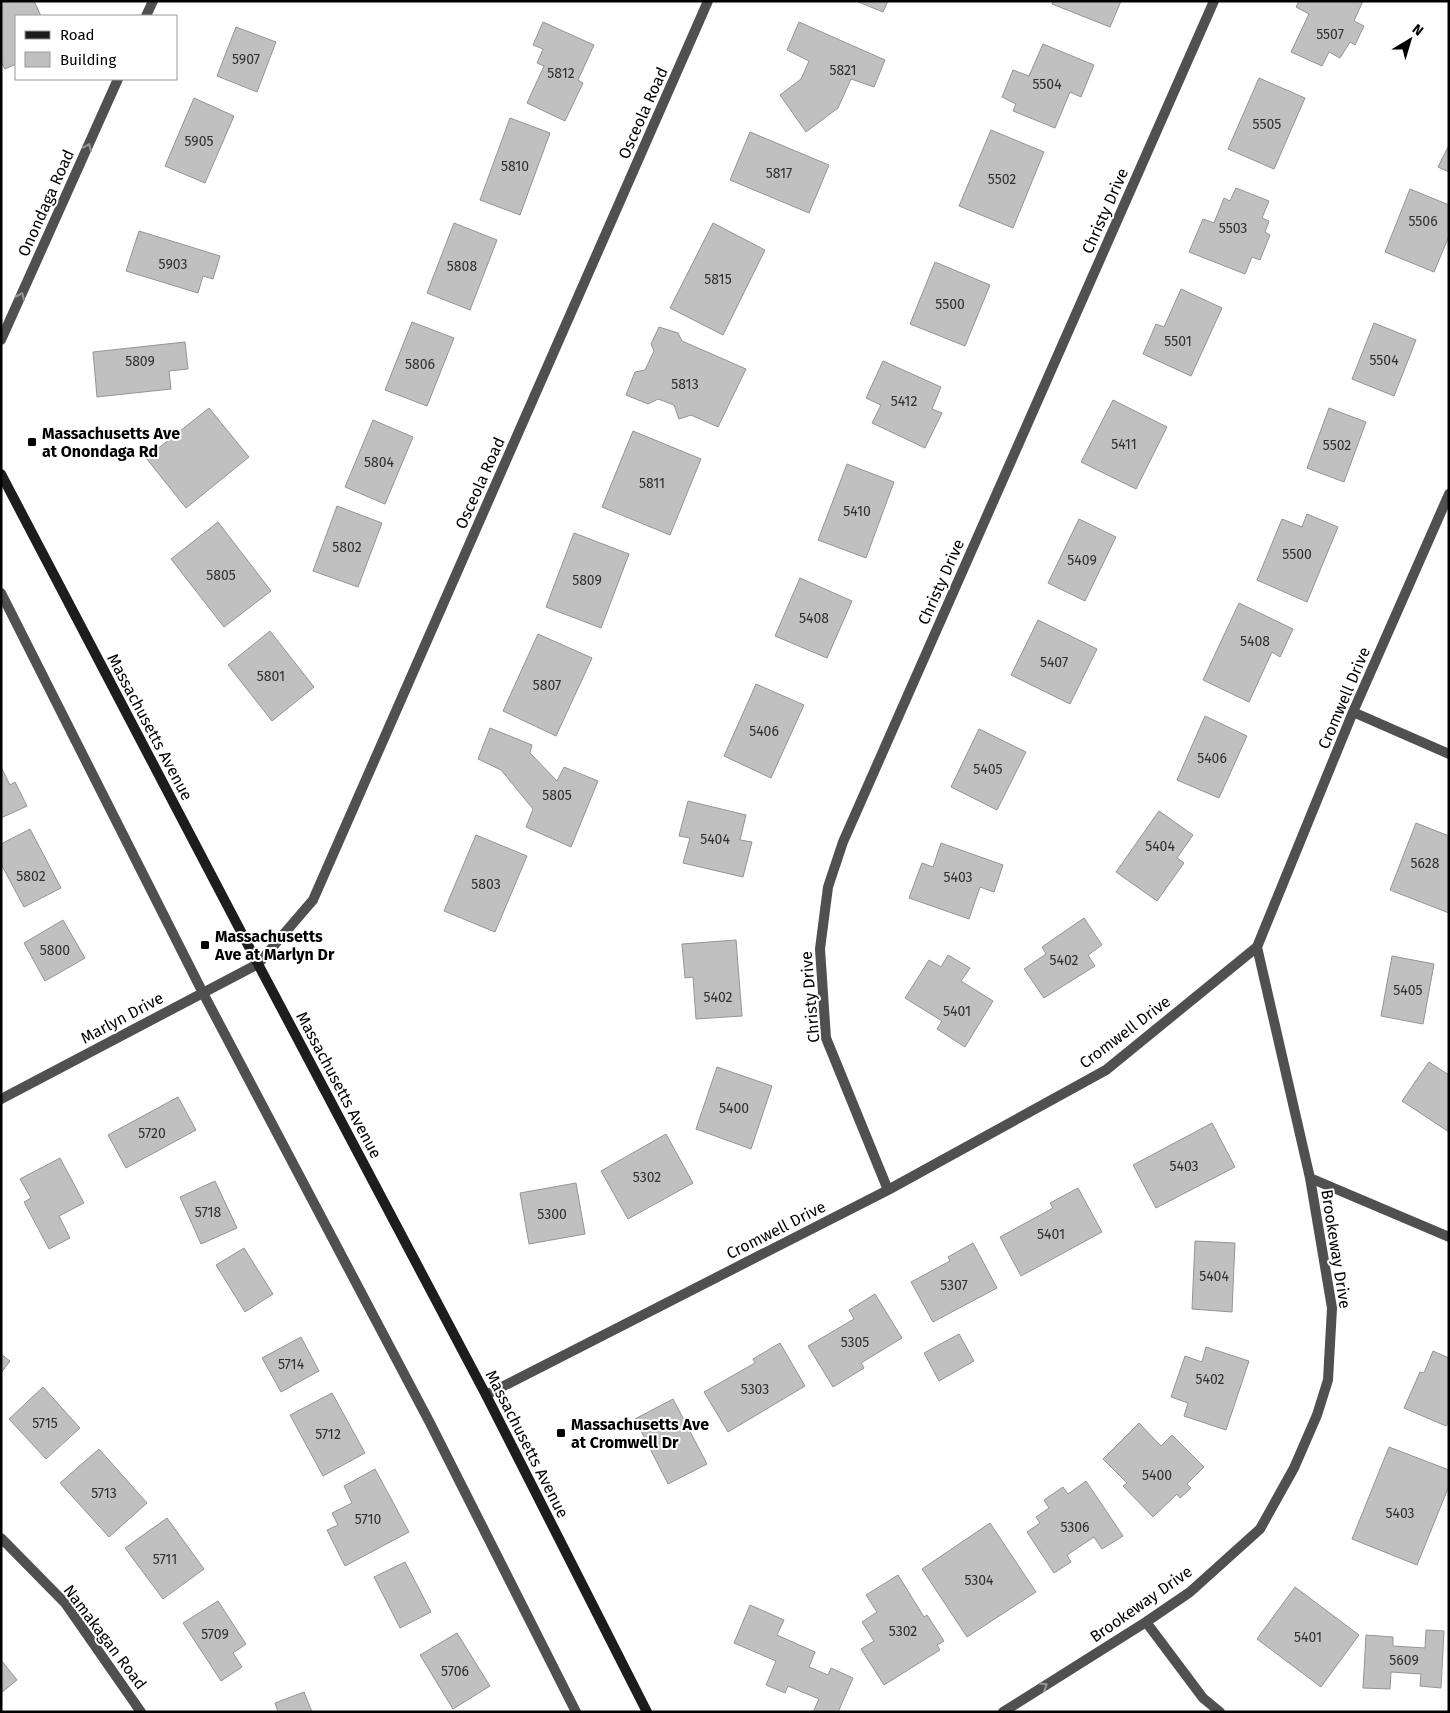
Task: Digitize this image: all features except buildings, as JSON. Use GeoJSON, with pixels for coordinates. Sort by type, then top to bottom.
{"type":"FeatureCollection","features":[{"type":"Feature","properties":{"kind":"main road","name":"Massachusetts Avenue"},"geometry":{"type":"LineString","coordinates":[[1,474],[486,1396],[647,1712]]}},
{"type":"Feature","properties":{"kind":"street"},"geometry":{"type":"LineString","coordinates":[[146,15],[153,1]]}},
{"type":"Feature","properties":{"kind":"street","name":"Osceola Road"},"geometry":{"type":"LineString","coordinates":[[258,964],[313,900],[708,1]]}},
{"type":"Feature","properties":{"kind":"street","name":"Christy Drive"},"geometry":{"type":"LineString","coordinates":[[888,1190],[826,1038],[820,949],[828,887],[843,842],[1214,1]]}},
{"type":"Feature","properties":{"kind":"street","name":"Onondaga Road"},"geometry":{"type":"LineString","coordinates":[[1,340],[118,80]]}},
{"type":"Feature","properties":{"kind":"street","name":"Cromwell Drive"},"geometry":{"type":"LineString","coordinates":[[486,1396],[888,1190],[1106,1070],[1258,948],[1353,712],[1449,494]]}},
{"type":"Feature","properties":{"kind":"street"},"geometry":{"type":"LineString","coordinates":[[1,593],[202,993],[430,1423],[576,1712]]}},
{"type":"Feature","properties":{"kind":"street"},"geometry":{"type":"LineString","coordinates":[[1353,712],[1449,754]]}},
{"type":"Feature","properties":{"kind":"street","name":"Brookeway Drive"},"geometry":{"type":"LineString","coordinates":[[1003,1712],[1190,1592],[1260,1529],[1294,1468],[1317,1414],[1328,1380],[1332,1308],[1310,1178],[1258,948]]}},
{"type":"Feature","properties":{"kind":"street","name":"Marlyn Drive"},"geometry":{"type":"LineString","coordinates":[[1,1099],[258,964]]}},
{"type":"Feature","properties":{"kind":"street"},"geometry":{"type":"LineString","coordinates":[[1310,1178],[1449,1237]]}},
{"type":"Feature","properties":{"kind":"street","name":"Namakagan Road"},"geometry":{"type":"LineString","coordinates":[[1,1538],[65,1603],[138,1710]]}},
{"type":"Feature","properties":{"kind":"street"},"geometry":{"type":"LineString","coordinates":[[1146,1622],[1203,1698],[1220,1712]]}},
{"type":"Feature","properties":{"kind":"place","name":"Massachusetts Ave at Onondaga Rd"},"geometry":{"type":"Point","coordinates":[32,442]}},
{"type":"Feature","properties":{"kind":"place","name":"Massachusetts Ave at Marlyn Dr"},"geometry":{"type":"Point","coordinates":[205,945]}},
{"type":"Feature","properties":{"kind":"place","name":"Massachusetts Ave at Cromwell Dr"},"geometry":{"type":"Point","coordinates":[561,1433]}}]}
